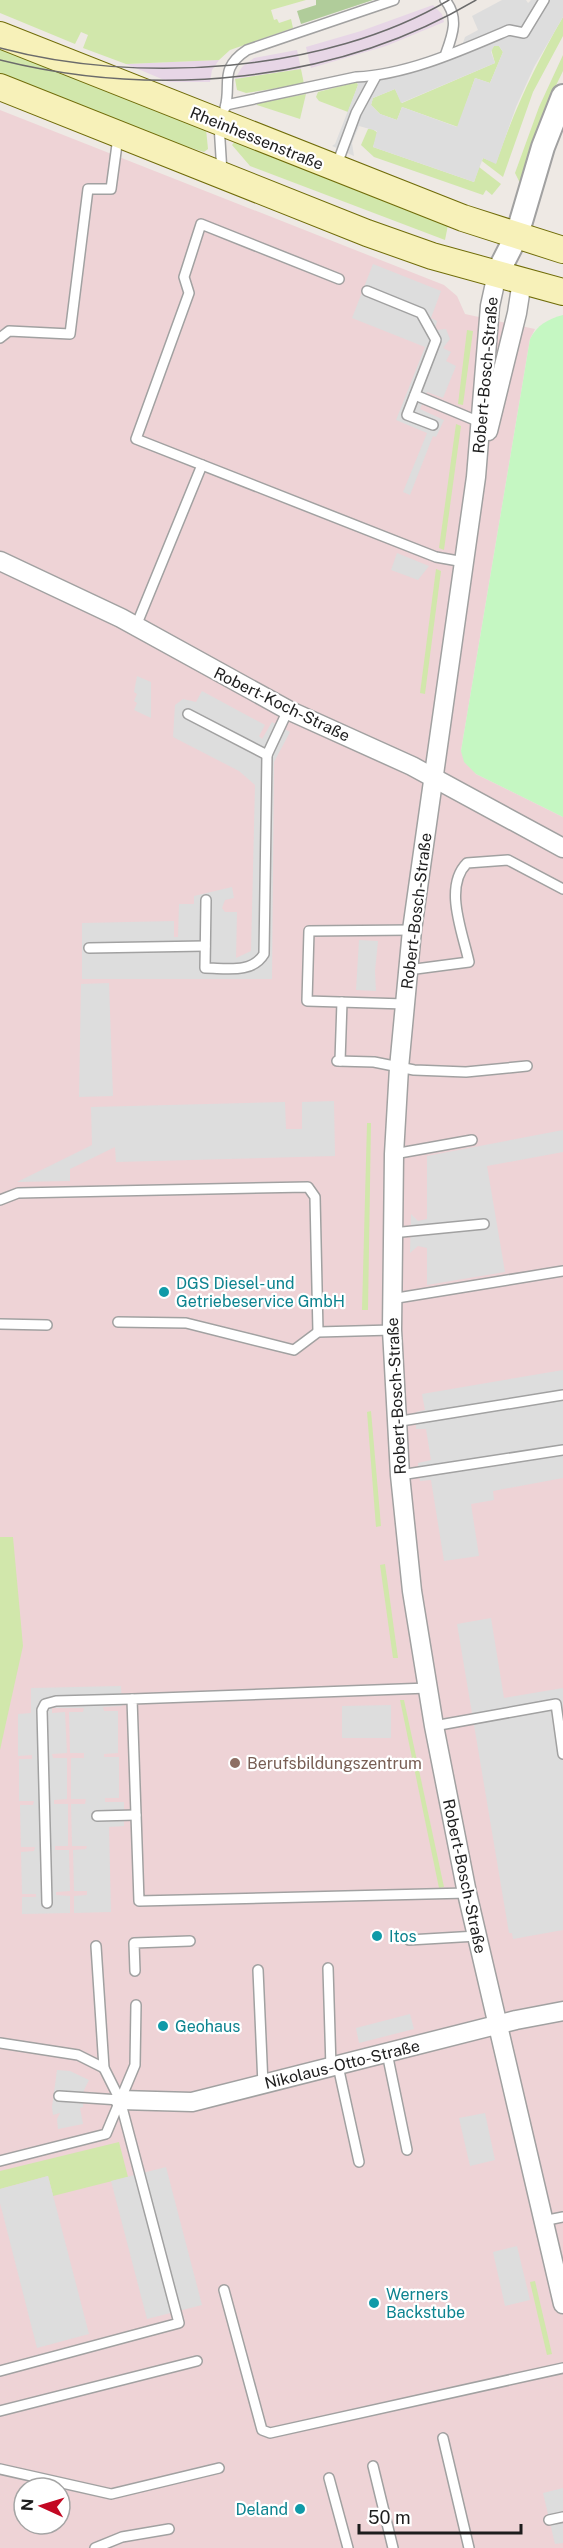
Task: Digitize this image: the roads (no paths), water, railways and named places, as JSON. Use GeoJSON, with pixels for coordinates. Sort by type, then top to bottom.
{"type":"FeatureCollection","features":[{"type":"Feature","properties":{"kind":"main road","name":"Rheinhessenstraße"},"geometry":{"type":"LineString","coordinates":[[0,35],[223,114],[335,169],[464,218],[563,250]]}},
{"type":"Feature","properties":{"kind":"main road"},"geometry":{"type":"LineString","coordinates":[[0,87],[223,177],[432,256],[563,292]]}},
{"type":"Feature","properties":{"kind":"street"},"geometry":{"type":"LineString","coordinates":[[496,274],[517,235],[543,147],[563,96]]}},
{"type":"Feature","properties":{"kind":"street"},"geometry":{"type":"LineString","coordinates":[[517,235],[522,281]]}},
{"type":"Feature","properties":{"kind":"street","name":"Robert-Bosch-Straße"},"geometry":{"type":"LineString","coordinates":[[485,424],[490,306],[496,274]]}},
{"type":"Feature","properties":{"kind":"street","name":"Robert-Bosch-Straße"},"geometry":{"type":"LineString","coordinates":[[522,281],[517,313],[485,424],[411,930],[394,1154],[391,1299],[395,1422],[400,1475],[412,1590],[428,1688],[467,1893],[563,2304]]}},
{"type":"Feature","properties":{"kind":"street","name":"Robert-Koch-Straße"},"geometry":{"type":"LineString","coordinates":[[0,561],[136,626],[288,710],[433,778],[563,848]]}},
{"type":"Feature","properties":{"kind":"street","name":"Nikolaus-Otto-Straße"},"geometry":{"type":"LineString","coordinates":[[120,2100],[192,2102],[497,2025],[563,2011]]}},
{"type":"Feature","properties":{"kind":"lane"},"geometry":{"type":"LineString","coordinates":[[223,177],[223,114],[226,77],[239,55],[259,45],[394,0]]}},
{"type":"Feature","properties":{"kind":"lane"},"geometry":{"type":"LineString","coordinates":[[445,0],[453,12],[454,22],[446,53]]}},
{"type":"Feature","properties":{"kind":"lane"},"geometry":{"type":"LineString","coordinates":[[223,114],[356,77],[376,76],[509,30],[524,33],[544,0]]}},
{"type":"Feature","properties":{"kind":"lane"},"geometry":{"type":"LineString","coordinates":[[335,169],[356,113],[376,76]]}},
{"type":"Feature","properties":{"kind":"lane"},"geometry":{"type":"LineString","coordinates":[[0,338],[9,330],[70,334],[88,189],[111,189],[118,135]]}},
{"type":"Feature","properties":{"kind":"lane"},"geometry":{"type":"LineString","coordinates":[[339,279],[201,224],[184,277],[189,293],[136,439],[436,557],[464,562]]}},
{"type":"Feature","properties":{"kind":"lane"},"geometry":{"type":"LineString","coordinates":[[368,291],[421,313],[436,340],[407,415],[433,425]]}},
{"type":"Feature","properties":{"kind":"lane"},"geometry":{"type":"LineString","coordinates":[[415,395],[485,424]]}},
{"type":"Feature","properties":{"kind":"lane"},"geometry":{"type":"LineString","coordinates":[[136,626],[202,465]]}},
{"type":"Feature","properties":{"kind":"lane"},"geometry":{"type":"LineString","coordinates":[[206,900],[205,968],[248,968],[258,963],[264,954],[267,755],[288,710]]}},
{"type":"Feature","properties":{"kind":"lane"},"geometry":{"type":"LineString","coordinates":[[188,714],[267,755]]}},
{"type":"Feature","properties":{"kind":"lane"},"geometry":{"type":"LineString","coordinates":[[408,970],[470,962],[455,892],[460,874],[467,863],[508,860],[563,889]]}},
{"type":"Feature","properties":{"kind":"lane"},"geometry":{"type":"LineString","coordinates":[[405,1004],[307,1001],[309,931],[411,930]]}},
{"type":"Feature","properties":{"kind":"lane"},"geometry":{"type":"LineString","coordinates":[[88,948],[205,946]]}},
{"type":"Feature","properties":{"kind":"lane"},"geometry":{"type":"LineString","coordinates":[[342,1002],[338,1061],[374,1062],[399,1068],[466,1072],[527,1066]]}},
{"type":"Feature","properties":{"kind":"lane"},"geometry":{"type":"LineString","coordinates":[[394,1154],[472,1140]]}},
{"type":"Feature","properties":{"kind":"lane"},"geometry":{"type":"LineString","coordinates":[[0,1200],[18,1193],[308,1187],[315,1197],[318,1332]]}},
{"type":"Feature","properties":{"kind":"lane"},"geometry":{"type":"LineString","coordinates":[[392,1233],[484,1224]]}},
{"type":"Feature","properties":{"kind":"lane"},"geometry":{"type":"LineString","coordinates":[[391,1299],[563,1271]]}},
{"type":"Feature","properties":{"kind":"lane"},"geometry":{"type":"LineString","coordinates":[[0,1316],[0,1324],[47,1325]]}},
{"type":"Feature","properties":{"kind":"lane"},"geometry":{"type":"LineString","coordinates":[[118,1322],[186,1323],[294,1350],[318,1332],[392,1330]]}},
{"type":"Feature","properties":{"kind":"lane"},"geometry":{"type":"LineString","coordinates":[[395,1422],[563,1395]]}},
{"type":"Feature","properties":{"kind":"lane"},"geometry":{"type":"LineString","coordinates":[[400,1475],[563,1450]]}},
{"type":"Feature","properties":{"kind":"lane"},"geometry":{"type":"LineString","coordinates":[[47,1903],[42,1710],[45,1704],[56,1701],[428,1688]]}},
{"type":"Feature","properties":{"kind":"lane"},"geometry":{"type":"LineString","coordinates":[[132,1700],[139,1900],[467,1893]]}},
{"type":"Feature","properties":{"kind":"lane"},"geometry":{"type":"LineString","coordinates":[[435,1726],[560,1703],[563,1754]]}},
{"type":"Feature","properties":{"kind":"lane"},"geometry":{"type":"LineString","coordinates":[[97,1816],[135,1815]]}},
{"type":"Feature","properties":{"kind":"lane"},"geometry":{"type":"LineString","coordinates":[[409,1940],[477,1936]]}},
{"type":"Feature","properties":{"kind":"lane"},"geometry":{"type":"LineString","coordinates":[[135,1971],[134,1943],[190,1941]]}},
{"type":"Feature","properties":{"kind":"lane"},"geometry":{"type":"LineString","coordinates":[[0,2371],[179,2323],[120,2100],[104,2068],[96,1946]]}},
{"type":"Feature","properties":{"kind":"lane"},"geometry":{"type":"LineString","coordinates":[[328,1968],[334,2067],[359,2162]]}},
{"type":"Feature","properties":{"kind":"lane"},"geometry":{"type":"LineString","coordinates":[[258,1970],[263,2085]]}},
{"type":"Feature","properties":{"kind":"lane"},"geometry":{"type":"LineString","coordinates":[[0,2161],[106,2134],[135,2065],[136,2005]]}},
{"type":"Feature","properties":{"kind":"lane"},"geometry":{"type":"LineString","coordinates":[[0,2043],[78,2055],[104,2068]]}},
{"type":"Feature","properties":{"kind":"lane"},"geometry":{"type":"LineString","coordinates":[[387,2053],[407,2150]]}},
{"type":"Feature","properties":{"kind":"lane"},"geometry":{"type":"LineString","coordinates":[[59,2096],[120,2100]]}},
{"type":"Feature","properties":{"kind":"lane"},"geometry":{"type":"LineString","coordinates":[[543,2221],[563,2217]]}},
{"type":"Feature","properties":{"kind":"lane"},"geometry":{"type":"LineString","coordinates":[[224,2290],[262,2430],[270,2433],[563,2368]]}},
{"type":"Feature","properties":{"kind":"lane"},"geometry":{"type":"LineString","coordinates":[[0,2411],[197,2361]]}},
{"type":"Feature","properties":{"kind":"lane"},"geometry":{"type":"LineString","coordinates":[[443,2438],[469,2548]]}},
{"type":"Feature","properties":{"kind":"lane"},"geometry":{"type":"LineString","coordinates":[[373,2466],[393,2548]]}},
{"type":"Feature","properties":{"kind":"lane"},"geometry":{"type":"LineString","coordinates":[[0,2469],[111,2494],[219,2468]]}},
{"type":"Feature","properties":{"kind":"lane"},"geometry":{"type":"LineString","coordinates":[[329,2478],[348,2548]]}},
{"type":"Feature","properties":{"kind":"lane"},"geometry":{"type":"LineString","coordinates":[[549,2520],[563,2517]]}},
{"type":"Feature","properties":{"kind":"lane"},"geometry":{"type":"LineString","coordinates":[[95,2548],[122,2537],[169,2529]]}},
{"type":"Feature","properties":{"kind":"tram line"},"geometry":{"type":"LineString","coordinates":[[0,48],[54,60],[111,66],[170,68],[230,65],[289,57],[346,44],[400,25],[449,0]]}},
{"type":"Feature","properties":{"kind":"tram line"},"geometry":{"type":"LineString","coordinates":[[0,60],[60,72],[121,79],[183,80],[244,76],[305,66],[365,50],[422,28],[476,0]]}},
{"type":"Feature","properties":{"kind":"place","name":"DGS Diesel- und Getriebeservice GmbH"},"geometry":{"type":"Point","coordinates":[164,1292]}},
{"type":"Feature","properties":{"kind":"place","name":"Berufsbildungszentrum"},"geometry":{"type":"Point","coordinates":[235,1763]}},
{"type":"Feature","properties":{"kind":"place","name":"Itos"},"geometry":{"type":"Point","coordinates":[377,1936]}},
{"type":"Feature","properties":{"kind":"place","name":"Geohaus"},"geometry":{"type":"Point","coordinates":[163,2026]}},
{"type":"Feature","properties":{"kind":"place","name":"Werners Backstube"},"geometry":{"type":"Point","coordinates":[374,2303]}},
{"type":"Feature","properties":{"kind":"place","name":"Deland"},"geometry":{"type":"Point","coordinates":[300,2509]}}]}
